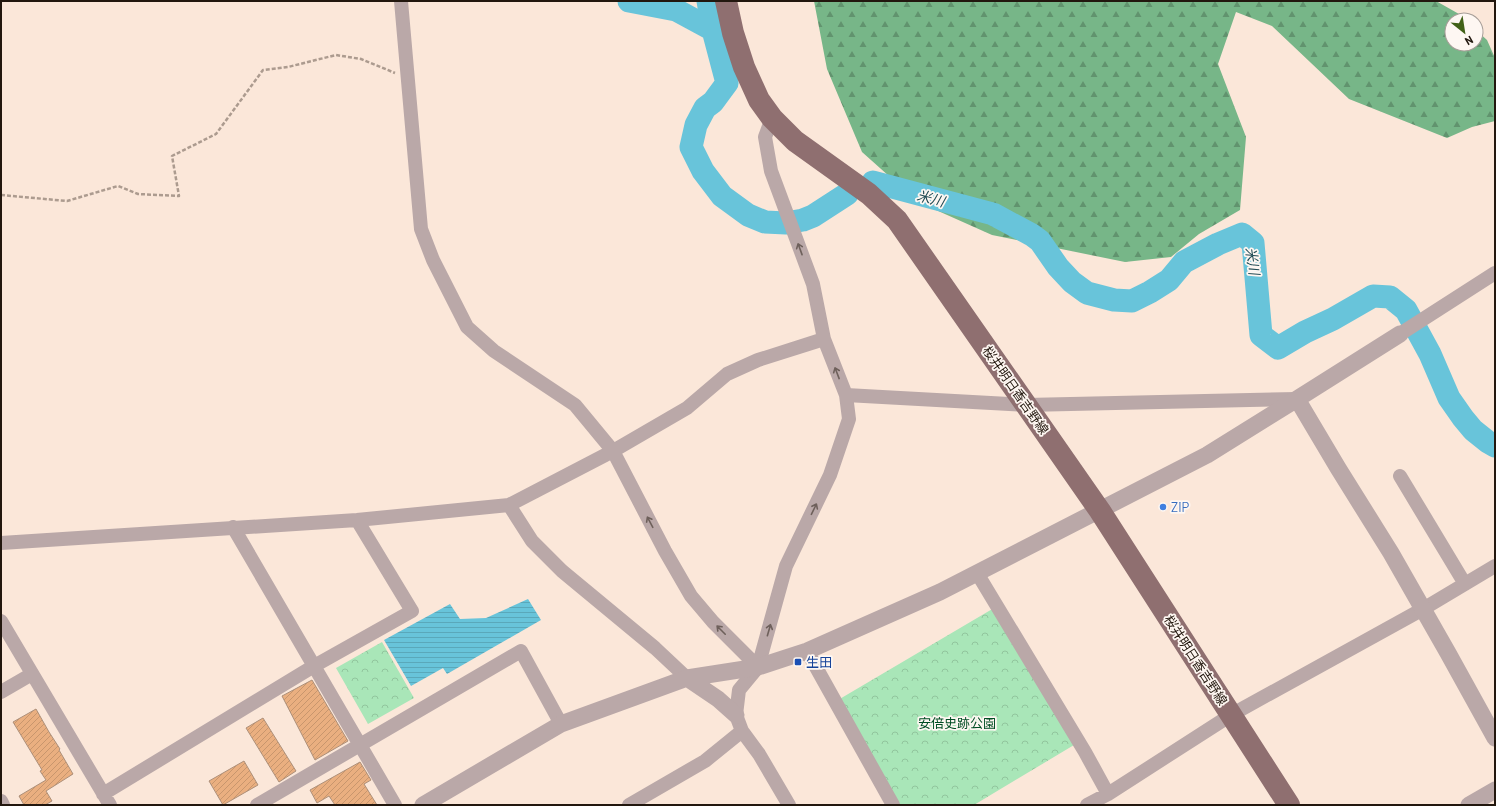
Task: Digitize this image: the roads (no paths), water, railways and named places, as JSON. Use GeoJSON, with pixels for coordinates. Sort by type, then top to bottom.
{"type":"FeatureCollection","features":[{"type":"Feature","properties":{"kind":"main road","name":"桜井明日香吉野線"},"geometry":{"type":"LineString","coordinates":[[726,1],[733,33],[744,67],[759,100],[772,118],[795,141],[868,194],[896,220],[1100,511],[1289,805]]}},
{"type":"Feature","properties":{"kind":"street"},"geometry":{"type":"LineString","coordinates":[[400,1],[421,229],[433,260],[467,327],[494,351],[575,405],[613,452],[691,596],[713,622],[758,668]]}},
{"type":"Feature","properties":{"kind":"street"},"geometry":{"type":"LineString","coordinates":[[772,118],[765,137],[772,171],[813,284],[824,340],[846,396],[849,419],[830,475],[786,566],[758,668],[739,690],[736,715],[742,731],[759,754],[789,805]]}},
{"type":"Feature","properties":{"kind":"street"},"geometry":{"type":"LineString","coordinates":[[423,805],[561,724],[687,678],[758,668],[807,651],[940,592],[1207,455],[1495,273]]}},
{"type":"Feature","properties":{"kind":"street"},"geometry":{"type":"LineString","coordinates":[[1,543],[357,520],[509,505],[613,452],[687,408],[727,374],[758,360],[824,340]]}},
{"type":"Feature","properties":{"kind":"street"},"geometry":{"type":"LineString","coordinates":[[846,396],[1026,405],[1297,399]]}},
{"type":"Feature","properties":{"kind":"street"},"geometry":{"type":"LineString","coordinates":[[1297,399],[1391,552],[1495,738]]}},
{"type":"Feature","properties":{"kind":"street"},"geometry":{"type":"LineString","coordinates":[[1400,476],[1465,584]]}},
{"type":"Feature","properties":{"kind":"street"},"geometry":{"type":"LineString","coordinates":[[509,505],[532,541],[562,571],[655,648],[687,678],[718,699],[736,715]]}},
{"type":"Feature","properties":{"kind":"street"},"geometry":{"type":"LineString","coordinates":[[1,621],[107,799],[314,666],[412,611],[357,520]]}},
{"type":"Feature","properties":{"kind":"street"},"geometry":{"type":"LineString","coordinates":[[234,527],[395,805]]}},
{"type":"Feature","properties":{"kind":"street"},"geometry":{"type":"LineString","coordinates":[[1087,805],[1108,794],[1232,716],[1495,566]]}},
{"type":"Feature","properties":{"kind":"street"},"geometry":{"type":"LineString","coordinates":[[976,573],[1085,752],[1108,794]]}},
{"type":"Feature","properties":{"kind":"street"},"geometry":{"type":"LineString","coordinates":[[257,805],[521,651],[561,724]]}},
{"type":"Feature","properties":{"kind":"street"},"geometry":{"type":"LineString","coordinates":[[807,651],[893,805]]}},
{"type":"Feature","properties":{"kind":"street"},"geometry":{"type":"LineString","coordinates":[[1,692],[32,674]]}},
{"type":"Feature","properties":{"kind":"street"},"geometry":{"type":"LineString","coordinates":[[629,805],[705,761],[742,731]]}},
{"type":"Feature","properties":{"kind":"street"},"geometry":{"type":"LineString","coordinates":[[1469,805],[1495,790]]}},
{"type":"Feature","properties":{"kind":"street"},"geometry":{"type":"LineString","coordinates":[[1,801],[3,805]]}},
{"type":"Feature","properties":{"kind":"water"},"geometry":{"type":"Polygon","coordinates":[[[528,599],[541,620],[447,674],[443,668],[411,686],[384,640],[450,604],[460,619],[486,618],[528,599]]]}},
{"type":"Feature","properties":{"kind":"waterway","name":"米川"},"geometry":{"type":"LineString","coordinates":[[629,1],[676,10],[713,30]]}},
{"type":"Feature","properties":{"kind":"waterway","name":"米川"},"geometry":{"type":"LineString","coordinates":[[708,1],[713,30],[727,83],[713,102],[705,108],[696,125],[691,147],[703,171],[722,196],[748,215],[765,222],[786,223],[803,220],[813,216],[847,194]]}},
{"type":"Feature","properties":{"kind":"waterway","name":"米川"},"geometry":{"type":"LineString","coordinates":[[873,182],[993,214],[1032,235],[1040,241],[1058,267],[1072,282],[1087,293],[1114,300],[1132,301],[1150,292],[1169,280],[1184,262],[1218,244],[1242,234],[1253,243],[1261,335],[1278,348],[1373,296],[1390,297],[1406,310],[1430,354],[1449,398],[1463,418],[1473,430],[1495,446]]}},
{"type":"Feature","properties":{"kind":"place","name":"ZIP"},"geometry":{"type":"Point","coordinates":[1163,507]}},
{"type":"Feature","properties":{"kind":"place","name":"生田"},"geometry":{"type":"Point","coordinates":[798,662]}},
{"type":"Feature","properties":{"kind":"park label","name":"安倍史跡公園"},"geometry":{"type":"Point","coordinates":[957,723]}}]}
